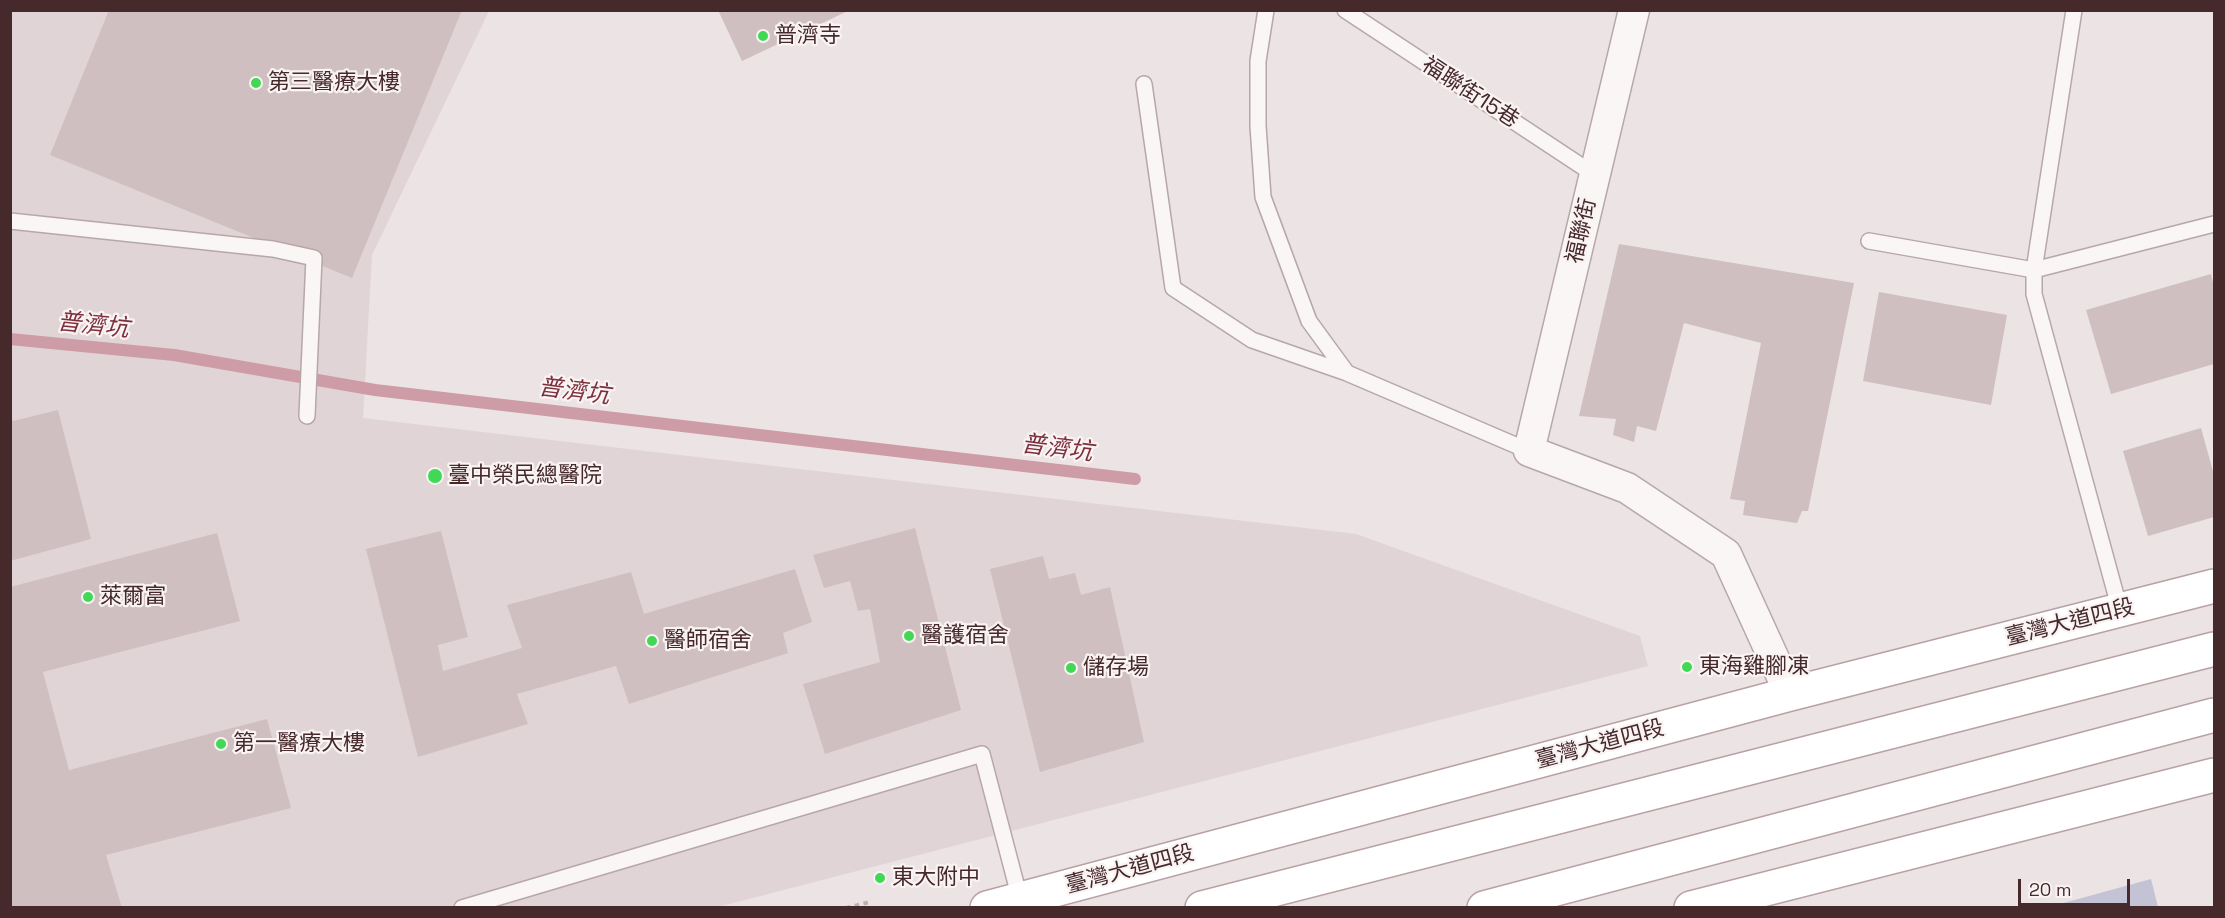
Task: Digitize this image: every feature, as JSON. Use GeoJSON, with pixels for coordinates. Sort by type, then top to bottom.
{"type":"FeatureCollection","features":[{"type":"Feature","properties":{"kind":"main road","name":"臺灣大道四段"},"geometry":{"type":"LineString","coordinates":[[987,908],[1790,694],[2214,586]]}},
{"type":"Feature","properties":{"kind":"main road"},"geometry":{"type":"LineString","coordinates":[[1202,908],[2214,649]]}},
{"type":"Feature","properties":{"kind":"main road"},"geometry":{"type":"LineString","coordinates":[[1484,908],[2214,715]]}},
{"type":"Feature","properties":{"kind":"main road"},"geometry":{"type":"LineString","coordinates":[[1690,908],[2214,776]]}},
{"type":"Feature","properties":{"kind":"street","name":"福聯街"},"geometry":{"type":"LineString","coordinates":[[1529,451],[1634,10]]}},
{"type":"Feature","properties":{"kind":"street"},"geometry":{"type":"LineString","coordinates":[[1529,451],[1627,488],[1726,554],[1790,694]]}},
{"type":"Feature","properties":{"kind":"lane"},"geometry":{"type":"LineString","coordinates":[[1266,10],[1258,61],[1258,126],[1263,197],[1309,321],[1347,373]]}},
{"type":"Feature","properties":{"kind":"lane","name":"福聯街15巷"},"geometry":{"type":"LineString","coordinates":[[1345,10],[1595,176]]}},
{"type":"Feature","properties":{"kind":"lane"},"geometry":{"type":"LineString","coordinates":[[2074,10],[2034,270],[2034,294],[2120,610]]}},
{"type":"Feature","properties":{"kind":"lane"},"geometry":{"type":"LineString","coordinates":[[1144,84],[1173,288],[1252,340],[1347,373],[1529,451]]}},
{"type":"Feature","properties":{"kind":"lane"},"geometry":{"type":"LineString","coordinates":[[10,221],[273,249],[314,258],[307,416]]}},
{"type":"Feature","properties":{"kind":"lane"},"geometry":{"type":"LineString","coordinates":[[1869,241],[2034,270],[2214,224]]}},
{"type":"Feature","properties":{"kind":"lane"},"geometry":{"type":"LineString","coordinates":[[462,908],[982,754],[1020,899]]}},
{"type":"Feature","properties":{"kind":"path"},"geometry":{"type":"LineString","coordinates":[[846,908],[870,902]]}},
{"type":"Feature","properties":{"kind":"shaded area","name":"臺中榮民總醫院"},"geometry":{"type":"Polygon","coordinates":[[[10,11],[489,11],[372,255],[363,418],[1356,534],[1640,636],[1648,666],[718,907],[11,907],[10,11]]]}},
{"type":"Feature","properties":{"kind":"shaded area"},"geometry":{"type":"Polygon","coordinates":[[[2151,879],[2158,907],[2049,907],[2151,879]]]}},
{"type":"Feature","properties":{"kind":"building","name":"第三醫療大樓"},"geometry":{"type":"Polygon","coordinates":[[[109,10],[462,10],[352,278],[50,155],[109,10]]]}},
{"type":"Feature","properties":{"kind":"building","name":"普濟寺"},"geometry":{"type":"Polygon","coordinates":[[[718,10],[850,10],[742,61],[718,10]]]}},
{"type":"Feature","properties":{"kind":"building"},"geometry":{"type":"Polygon","coordinates":[[[1619,244],[1854,283],[1808,511],[1802,511],[1797,523],[1743,515],[1745,501],[1730,499],[1761,343],[1684,323],[1656,431],[1637,426],[1634,442],[1613,435],[1616,419],[1579,416],[1619,244]]]}},
{"type":"Feature","properties":{"kind":"building"},"geometry":{"type":"Polygon","coordinates":[[[2211,274],[2214,287],[2214,364],[2111,394],[2086,310],[2211,274]]]}},
{"type":"Feature","properties":{"kind":"building"},"geometry":{"type":"Polygon","coordinates":[[[1879,292],[2007,315],[1991,405],[1863,381],[1879,292]]]}},
{"type":"Feature","properties":{"kind":"building"},"geometry":{"type":"Polygon","coordinates":[[[58,410],[91,539],[10,561],[10,413],[13,421],[58,410]]]}},
{"type":"Feature","properties":{"kind":"building"},"geometry":{"type":"Polygon","coordinates":[[[2201,428],[2214,475],[2214,517],[2148,536],[2123,451],[2201,428]]]}},
{"type":"Feature","properties":{"kind":"building","name":"醫護宿舍"},"geometry":{"type":"Polygon","coordinates":[[[915,528],[961,710],[825,754],[803,684],[880,662],[870,609],[858,611],[850,581],[824,588],[813,555],[915,528]]]}},
{"type":"Feature","properties":{"kind":"building","name":"醫師宿舍"},"geometry":{"type":"Polygon","coordinates":[[[441,531],[468,637],[438,645],[443,671],[522,648],[507,605],[631,572],[644,614],[795,569],[812,622],[783,633],[788,653],[629,704],[616,666],[517,694],[528,724],[418,757],[366,549],[441,531]]]}},
{"type":"Feature","properties":{"kind":"building","name":"第一醫療大樓"},"geometry":{"type":"Polygon","coordinates":[[[217,533],[240,621],[43,672],[69,770],[267,719],[291,808],[106,855],[122,908],[10,908],[10,587],[217,533]]]}},
{"type":"Feature","properties":{"kind":"building","name":"儲存場"},"geometry":{"type":"Polygon","coordinates":[[[1043,556],[1049,579],[1075,573],[1081,595],[1110,587],[1144,742],[1040,772],[990,569],[1043,556]]]}},
{"type":"Feature","properties":{"kind":"waterway","name":"普濟坑"},"geometry":{"type":"LineString","coordinates":[[10,339],[174,355],[375,390],[1135,479]]}},
{"type":"Feature","properties":{"kind":"place","name":"普濟寺"},"geometry":{"type":"Point","coordinates":[763,36]}},
{"type":"Feature","properties":{"kind":"place","name":"第三醫療大樓"},"geometry":{"type":"Point","coordinates":[256,83]}},
{"type":"Feature","properties":{"kind":"place","name":"臺中榮民總醫院"},"geometry":{"type":"Point","coordinates":[435,476]}},
{"type":"Feature","properties":{"kind":"place","name":"萊爾富"},"geometry":{"type":"Point","coordinates":[88,597]}},
{"type":"Feature","properties":{"kind":"place","name":"醫護宿舍"},"geometry":{"type":"Point","coordinates":[909,636]}},
{"type":"Feature","properties":{"kind":"place","name":"醫師宿舍"},"geometry":{"type":"Point","coordinates":[652,641]}},
{"type":"Feature","properties":{"kind":"place","name":"東海雞腳凍"},"geometry":{"type":"Point","coordinates":[1687,667]}},
{"type":"Feature","properties":{"kind":"place","name":"儲存場"},"geometry":{"type":"Point","coordinates":[1071,668]}},
{"type":"Feature","properties":{"kind":"place","name":"第一醫療大樓"},"geometry":{"type":"Point","coordinates":[221,744]}},
{"type":"Feature","properties":{"kind":"place","name":"東大附中"},"geometry":{"type":"Point","coordinates":[880,878]}}]}
